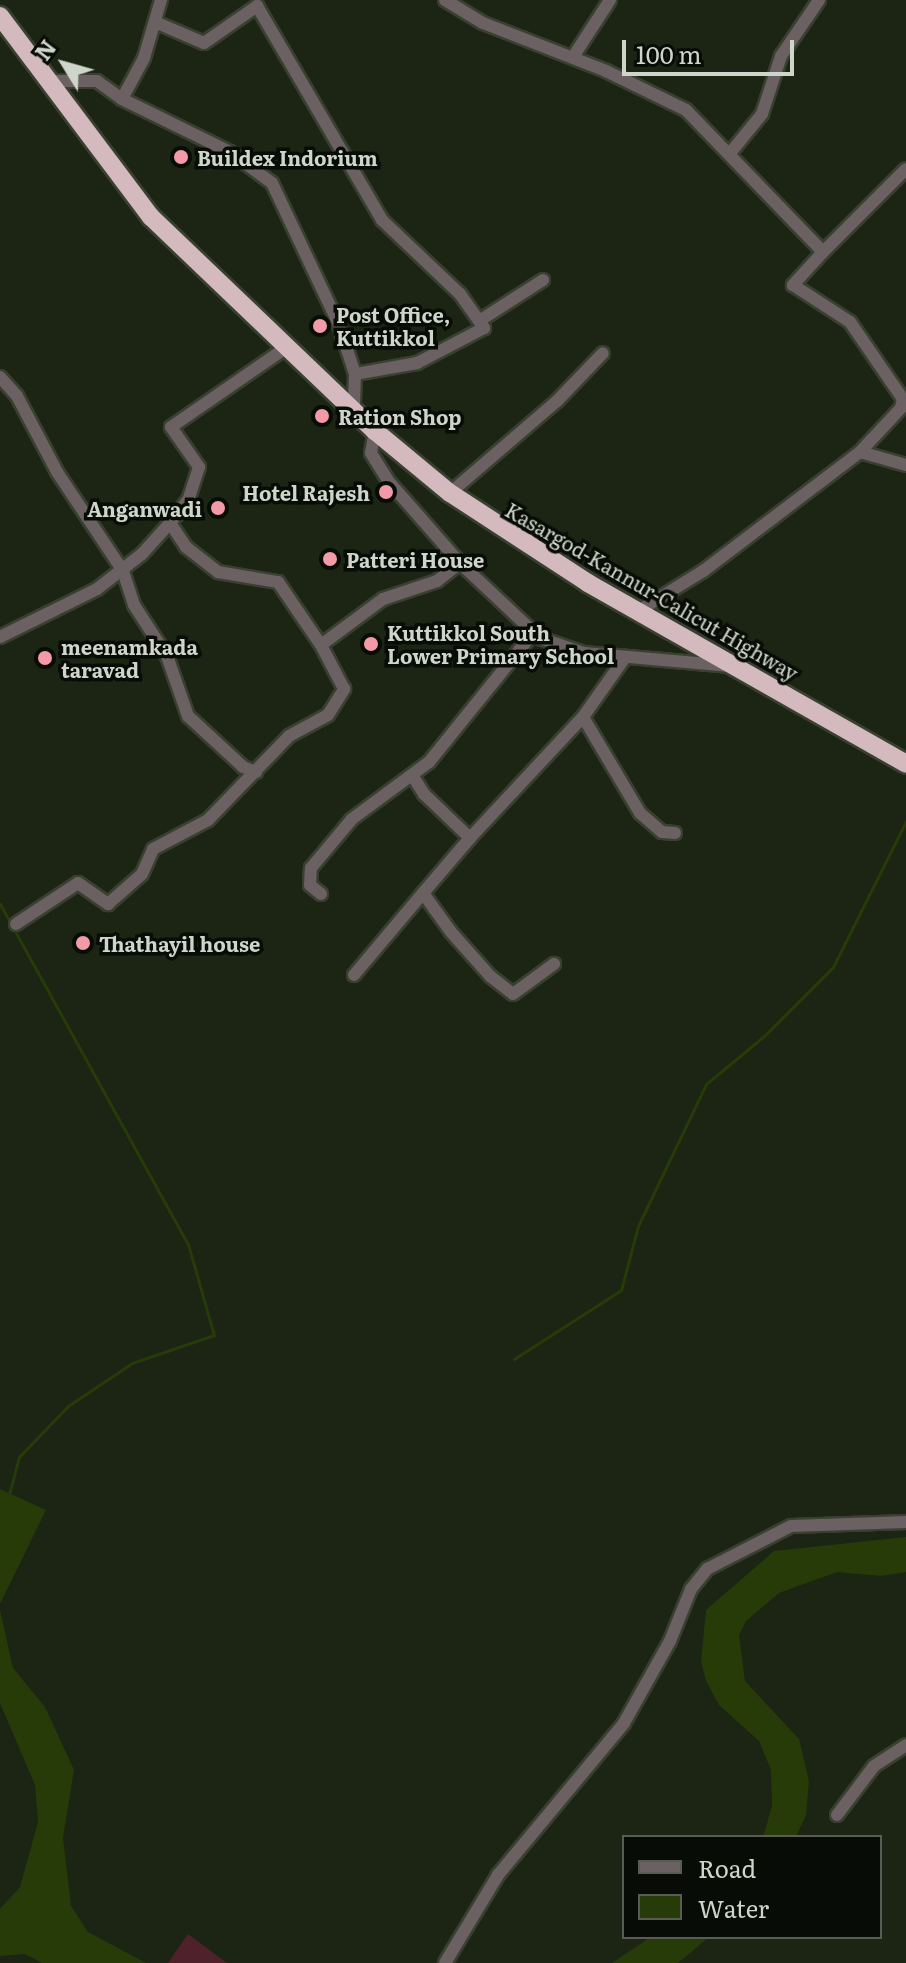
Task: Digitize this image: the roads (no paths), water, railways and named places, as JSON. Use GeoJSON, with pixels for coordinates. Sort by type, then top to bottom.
{"type":"FeatureCollection","features":[{"type":"Feature","properties":{"kind":"highway","name":"Kasargod-Kannur-Calicut Highway"},"geometry":{"type":"LineString","coordinates":[[2,23],[151,217],[375,431],[450,493],[515,539],[637,612],[906,764]]}},
{"type":"Feature","properties":{"kind":"street"},"geometry":{"type":"LineString","coordinates":[[122,99],[144,58],[161,0]]}},
{"type":"Feature","properties":{"kind":"street"},"geometry":{"type":"LineString","coordinates":[[445,0],[483,23],[573,57],[686,110],[731,152],[823,252]]}},
{"type":"Feature","properties":{"kind":"street"},"geometry":{"type":"LineString","coordinates":[[573,57],[610,0]]}},
{"type":"Feature","properties":{"kind":"street"},"geometry":{"type":"LineString","coordinates":[[731,152],[762,114],[781,56],[819,0]]}},
{"type":"Feature","properties":{"kind":"street"},"geometry":{"type":"LineString","coordinates":[[155,22],[204,43],[257,6],[382,220],[460,294],[484,328],[417,363],[393,371],[355,374]]}},
{"type":"Feature","properties":{"kind":"street"},"geometry":{"type":"LineString","coordinates":[[48,81],[97,81],[122,99],[230,152],[272,183],[321,280],[355,374],[354,411]]}},
{"type":"Feature","properties":{"kind":"street"},"geometry":{"type":"LineString","coordinates":[[637,612],[703,571],[860,452],[904,403],[850,322],[793,285],[906,169]]}},
{"type":"Feature","properties":{"kind":"street"},"geometry":{"type":"LineString","coordinates":[[479,321],[543,280]]}},
{"type":"Feature","properties":{"kind":"street"},"geometry":{"type":"LineString","coordinates":[[0,637],[123,571],[188,500],[199,467],[171,427],[287,347]]}},
{"type":"Feature","properties":{"kind":"street"},"geometry":{"type":"LineString","coordinates":[[450,493],[557,401],[603,353]]}},
{"type":"Feature","properties":{"kind":"street"},"geometry":{"type":"LineString","coordinates":[[0,377],[17,396],[57,472],[123,571],[134,605],[167,656],[188,716],[243,767],[256,772]]}},
{"type":"Feature","properties":{"kind":"street"},"geometry":{"type":"LineString","coordinates":[[375,431],[371,453],[389,482],[460,563],[533,633],[584,653],[624,659],[734,666]]}},
{"type":"Feature","properties":{"kind":"street"},"geometry":{"type":"LineString","coordinates":[[860,452],[906,465]]}},
{"type":"Feature","properties":{"kind":"street"},"geometry":{"type":"LineString","coordinates":[[16,924],[78,883],[108,904],[142,874],[153,849],[208,820],[289,736],[328,715],[339,702],[344,689],[321,645],[278,582],[218,572],[186,547],[170,523]]}},
{"type":"Feature","properties":{"kind":"street"},"geometry":{"type":"LineString","coordinates":[[321,645],[383,599],[437,581],[460,563]]}},
{"type":"Feature","properties":{"kind":"street"},"geometry":{"type":"LineString","coordinates":[[321,894],[310,885],[311,868],[352,819],[414,778],[533,633]]}},
{"type":"Feature","properties":{"kind":"street"},"geometry":{"type":"LineString","coordinates":[[354,975],[470,838],[583,717],[624,659]]}},
{"type":"Feature","properties":{"kind":"street"},"geometry":{"type":"LineString","coordinates":[[583,717],[640,813],[662,832],[675,833]]}},
{"type":"Feature","properties":{"kind":"street"},"geometry":{"type":"LineString","coordinates":[[414,778],[470,838]]}},
{"type":"Feature","properties":{"kind":"street"},"geometry":{"type":"LineString","coordinates":[[423,893],[490,976],[513,994],[554,964]]}},
{"type":"Feature","properties":{"kind":"street"},"geometry":{"type":"LineString","coordinates":[[445,1963],[498,1875],[624,1723],[670,1641],[691,1589],[707,1569],[791,1526],[906,1522]]}},
{"type":"Feature","properties":{"kind":"street"},"geometry":{"type":"LineString","coordinates":[[837,1815],[874,1766],[906,1745]]}},
{"type":"Feature","properties":{"kind":"water"},"geometry":{"type":"Polygon","coordinates":[[[0,1489],[46,1510],[0,1604],[0,1489]]]}},
{"type":"Feature","properties":{"kind":"water"},"geometry":{"type":"Polygon","coordinates":[[[906,1537],[906,1572],[881,1576],[837,1572],[779,1593],[746,1621],[739,1635],[745,1681],[799,1739],[809,1781],[806,1815],[797,1835],[764,1835],[772,1806],[771,1770],[759,1741],[719,1705],[706,1681],[701,1661],[706,1610],[774,1551],[906,1537]]]}},
{"type":"Feature","properties":{"kind":"water"},"geometry":{"type":"Polygon","coordinates":[[[0,1610],[13,1668],[45,1707],[74,1770],[63,1838],[71,1906],[88,1932],[146,1963],[42,1963],[25,1954],[0,1956],[0,1909],[20,1887],[38,1822],[35,1785],[0,1703],[0,1610]]]}},
{"type":"Feature","properties":{"kind":"water"},"geometry":{"type":"Polygon","coordinates":[[[648,1939],[707,1939],[678,1963],[612,1963],[648,1939]]]}},
{"type":"Feature","properties":{"kind":"waterway"},"geometry":{"type":"LineString","coordinates":[[514,1359],[621,1290],[638,1226],[706,1084],[764,1036],[833,967],[906,821]]}},
{"type":"Feature","properties":{"kind":"waterway"},"geometry":{"type":"LineString","coordinates":[[0,904],[188,1244],[214,1335],[132,1363],[68,1406],[19,1457],[9,1494]]}},
{"type":"Feature","properties":{"kind":"place","name":"Buildex Indorium"},"geometry":{"type":"Point","coordinates":[181,157]}},
{"type":"Feature","properties":{"kind":"place","name":"Post Office, Kuttikkol"},"geometry":{"type":"Point","coordinates":[320,326]}},
{"type":"Feature","properties":{"kind":"place","name":"Ration Shop"},"geometry":{"type":"Point","coordinates":[322,416]}},
{"type":"Feature","properties":{"kind":"place","name":"Hotel Rajesh"},"geometry":{"type":"Point","coordinates":[386,492]}},
{"type":"Feature","properties":{"kind":"place","name":"Anganwadi"},"geometry":{"type":"Point","coordinates":[218,508]}},
{"type":"Feature","properties":{"kind":"place","name":"Patteri House"},"geometry":{"type":"Point","coordinates":[330,559]}},
{"type":"Feature","properties":{"kind":"place","name":"Kuttikkol South Lower Primary School"},"geometry":{"type":"Point","coordinates":[371,644]}},
{"type":"Feature","properties":{"kind":"place","name":"meenamkada taravad"},"geometry":{"type":"Point","coordinates":[45,658]}},
{"type":"Feature","properties":{"kind":"place","name":"Thathayil house"},"geometry":{"type":"Point","coordinates":[83,943]}}]}
